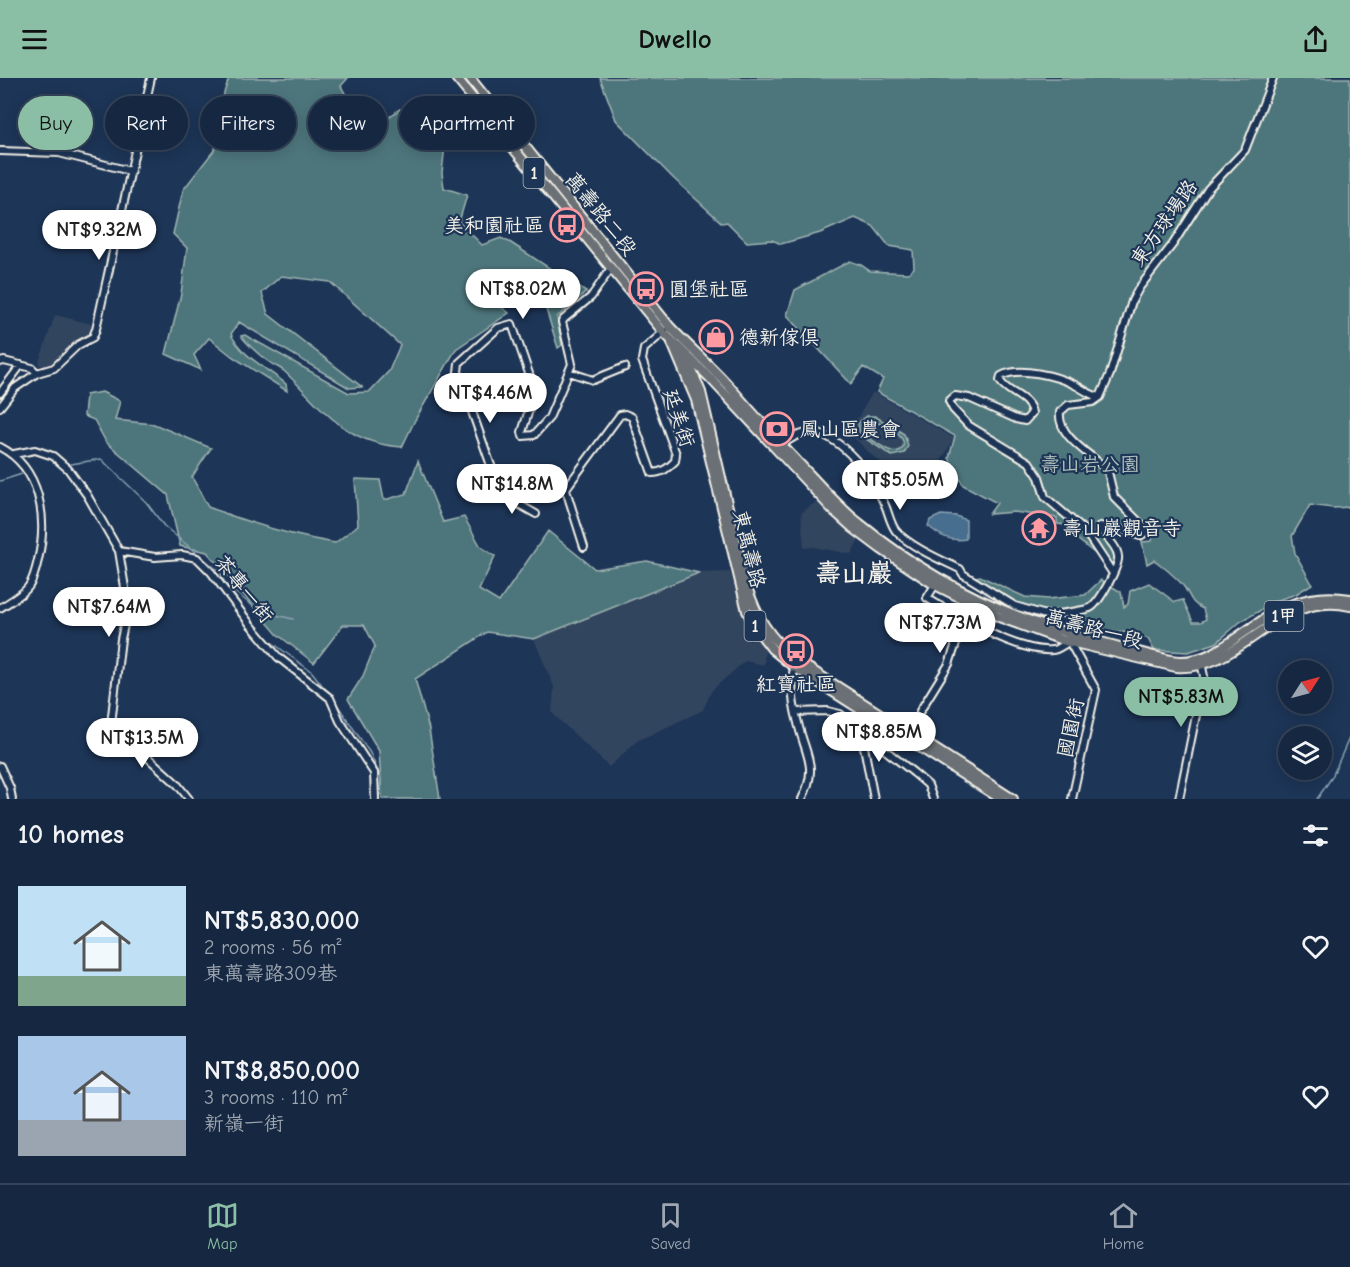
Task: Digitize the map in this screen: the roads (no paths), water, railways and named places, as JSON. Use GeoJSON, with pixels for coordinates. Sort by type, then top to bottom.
{"type":"FeatureCollection","features":[{"type":"Feature","properties":{"kind":"main road","name":"萬壽路二段"},"geometry":{"type":"LineString","coordinates":[[456,78],[611,268],[668,332],[684,341]]}},
{"type":"Feature","properties":{"kind":"main road","name":"萬壽路二段"},"geometry":{"type":"LineString","coordinates":[[470,78],[668,332]]}},
{"type":"Feature","properties":{"kind":"main road","name":"萬壽路一段"},"geometry":{"type":"LineString","coordinates":[[668,332],[778,447],[859,523],[940,578],[1002,610],[1070,638]]}},
{"type":"Feature","properties":{"kind":"main road","name":"東萬壽路"},"geometry":{"type":"LineString","coordinates":[[668,332],[696,400],[747,611],[756,628],[772,649],[1013,799]]}},
{"type":"Feature","properties":{"kind":"main road","name":"萬壽路一段"},"geometry":{"type":"LineString","coordinates":[[684,341],[703,357],[832,509],[853,528],[935,585],[999,617],[1176,667],[1187,668],[1201,663],[1282,609],[1299,601],[1312,597],[1350,599]]}},
{"type":"Feature","properties":{"kind":"main road","name":"東萬壽路"},"geometry":{"type":"LineString","coordinates":[[684,341],[684,351],[699,388],[753,606],[767,631],[795,663],[1001,799]]}},
{"type":"Feature","properties":{"kind":"main road"},"geometry":{"type":"LineString","coordinates":[[699,388],[710,378]]}},
{"type":"Feature","properties":{"kind":"main road","name":"萬壽路一段"},"geometry":{"type":"LineString","coordinates":[[1201,663],[1214,662],[1292,612],[1312,605],[1350,606]]}},
{"type":"Feature","properties":{"kind":"street"},"geometry":{"type":"LineString","coordinates":[[0,407],[15,388],[38,373],[54,368],[78,345],[93,337],[151,78]]}},
{"type":"Feature","properties":{"kind":"street","name":"東方球場路"},"geometry":{"type":"LineString","coordinates":[[1100,397],[1110,374],[1126,314],[1135,294],[1173,244],[1208,189],[1245,150],[1273,78]]}},
{"type":"Feature","properties":{"kind":"street"},"geometry":{"type":"LineString","coordinates":[[0,152],[59,153],[130,171]]}},
{"type":"Feature","properties":{"kind":"street"},"geometry":{"type":"LineString","coordinates":[[536,514],[501,494],[458,372],[459,363],[498,328],[512,324],[535,392],[522,426],[523,436],[529,437],[540,430],[549,418],[572,364],[562,322],[591,297],[611,268]]}},
{"type":"Feature","properties":{"kind":"street","name":"廷美街"},"geometry":{"type":"LineString","coordinates":[[584,547],[566,489],[620,415],[625,414],[632,417],[652,473],[667,469],[675,461],[676,453],[642,360],[644,349],[668,332]]}},
{"type":"Feature","properties":{"kind":"street"},"geometry":{"type":"LineString","coordinates":[[0,362],[32,368],[38,373]]}},
{"type":"Feature","properties":{"kind":"street"},"geometry":{"type":"LineString","coordinates":[[0,393],[21,365]]}},
{"type":"Feature","properties":{"kind":"street"},"geometry":{"type":"LineString","coordinates":[[568,372],[594,380],[625,367]]}},
{"type":"Feature","properties":{"kind":"street"},"geometry":{"type":"LineString","coordinates":[[1100,397],[1054,376],[1018,371],[1004,374],[1000,381],[1029,405],[1032,413],[1025,421],[965,396],[955,396],[949,401],[953,409],[968,425],[1029,462],[1039,477],[1045,497],[1085,531],[1112,572]]}},
{"type":"Feature","properties":{"kind":"street"},"geometry":{"type":"LineString","coordinates":[[1049,616],[1092,607],[1102,597],[1118,556],[1100,530],[1100,526],[1140,536],[1145,534],[1145,529],[1114,497],[1108,472],[1104,466],[1068,435],[1059,416],[1068,405],[1093,402],[1100,397]]}},
{"type":"Feature","properties":{"kind":"street"},"geometry":{"type":"LineString","coordinates":[[778,447],[796,436],[813,431],[832,440],[859,463],[885,504],[898,533],[960,569],[963,574],[1009,603],[1098,636],[1101,646]]}},
{"type":"Feature","properties":{"kind":"street"},"geometry":{"type":"LineString","coordinates":[[0,447],[14,454],[31,476],[41,505],[44,529],[35,574],[28,587],[0,608]]}},
{"type":"Feature","properties":{"kind":"street"},"geometry":{"type":"LineString","coordinates":[[14,454],[35,450],[53,456],[68,469],[87,495],[119,551],[128,606],[121,639],[111,724],[177,784],[189,799]]}},
{"type":"Feature","properties":{"kind":"street","name":"茶專一街"},"geometry":{"type":"LineString","coordinates":[[119,551],[154,557],[182,555],[197,558],[211,572],[278,657],[330,698],[340,721],[374,773],[375,799]]}},
{"type":"Feature","properties":{"kind":"street"},"geometry":{"type":"LineString","coordinates":[[935,585],[927,598],[963,620],[1020,645],[1054,650],[1070,638]]}},
{"type":"Feature","properties":{"kind":"street"},"geometry":{"type":"LineString","coordinates":[[920,711],[949,664],[970,603]]}},
{"type":"Feature","properties":{"kind":"street","name":"國園街"},"geometry":{"type":"LineString","coordinates":[[1070,638],[1096,690],[1072,799]]}},
{"type":"Feature","properties":{"kind":"street"},"geometry":{"type":"LineString","coordinates":[[795,663],[792,680],[796,712],[811,766],[802,799]]}},
{"type":"Feature","properties":{"kind":"street"},"geometry":{"type":"LineString","coordinates":[[1179,799],[1204,676],[1201,663]]}},
{"type":"Feature","properties":{"kind":"street"},"geometry":{"type":"LineString","coordinates":[[796,712],[834,711],[928,785],[933,799]]}},
{"type":"Feature","properties":{"kind":"street"},"geometry":{"type":"LineString","coordinates":[[861,731],[874,799]]}},
{"type":"Feature","properties":{"kind":"street"},"geometry":{"type":"LineString","coordinates":[[0,766],[10,788],[12,799]]}},
{"type":"Feature","properties":{"kind":"waterway"},"geometry":{"type":"LineString","coordinates":[[71,464],[101,459],[146,502],[164,526],[220,572],[226,585],[259,611],[293,619]]}},
{"type":"Feature","properties":{"kind":"waterway"},"geometry":{"type":"LineString","coordinates":[[0,481],[22,474]]}},
{"type":"Feature","properties":{"kind":"waterway"},"geometry":{"type":"LineString","coordinates":[[228,587],[259,630]]}},
{"type":"Feature","properties":{"kind":"waterway"},"geometry":{"type":"LineString","coordinates":[[266,638],[312,672],[329,694]]}},
{"type":"Feature","properties":{"kind":"waterway"},"geometry":{"type":"LineString","coordinates":[[334,700],[370,753],[381,778],[379,799]]}},
{"type":"Feature","properties":{"kind":"waterway"},"geometry":{"type":"LineString","coordinates":[[1317,799],[1332,777],[1350,736]]}},
{"type":"Feature","properties":{"kind":"place","name":"美和園社區"},"geometry":{"type":"Point","coordinates":[567,225]}},
{"type":"Feature","properties":{"kind":"place","name":"圓堡社區"},"geometry":{"type":"Point","coordinates":[646,289]}},
{"type":"Feature","properties":{"kind":"place","name":"德新傢俱"},"geometry":{"type":"Point","coordinates":[716,337]}},
{"type":"Feature","properties":{"kind":"place","name":"鳳山區農會"},"geometry":{"type":"Point","coordinates":[777,429]}},
{"type":"Feature","properties":{"kind":"place","name":"壽山巖觀音寺"},"geometry":{"type":"Point","coordinates":[1039,528]}},
{"type":"Feature","properties":{"kind":"place","name":"紅寶社區"},"geometry":{"type":"Point","coordinates":[796,651]}},
{"type":"Feature","properties":{"kind":"district","name":"壽山巖"},"geometry":{"type":"Point","coordinates":[854,574]}},
{"type":"Feature","properties":{"kind":"park label","name":"壽山岩公園"},"geometry":{"type":"Point","coordinates":[1090,464]}}]}
